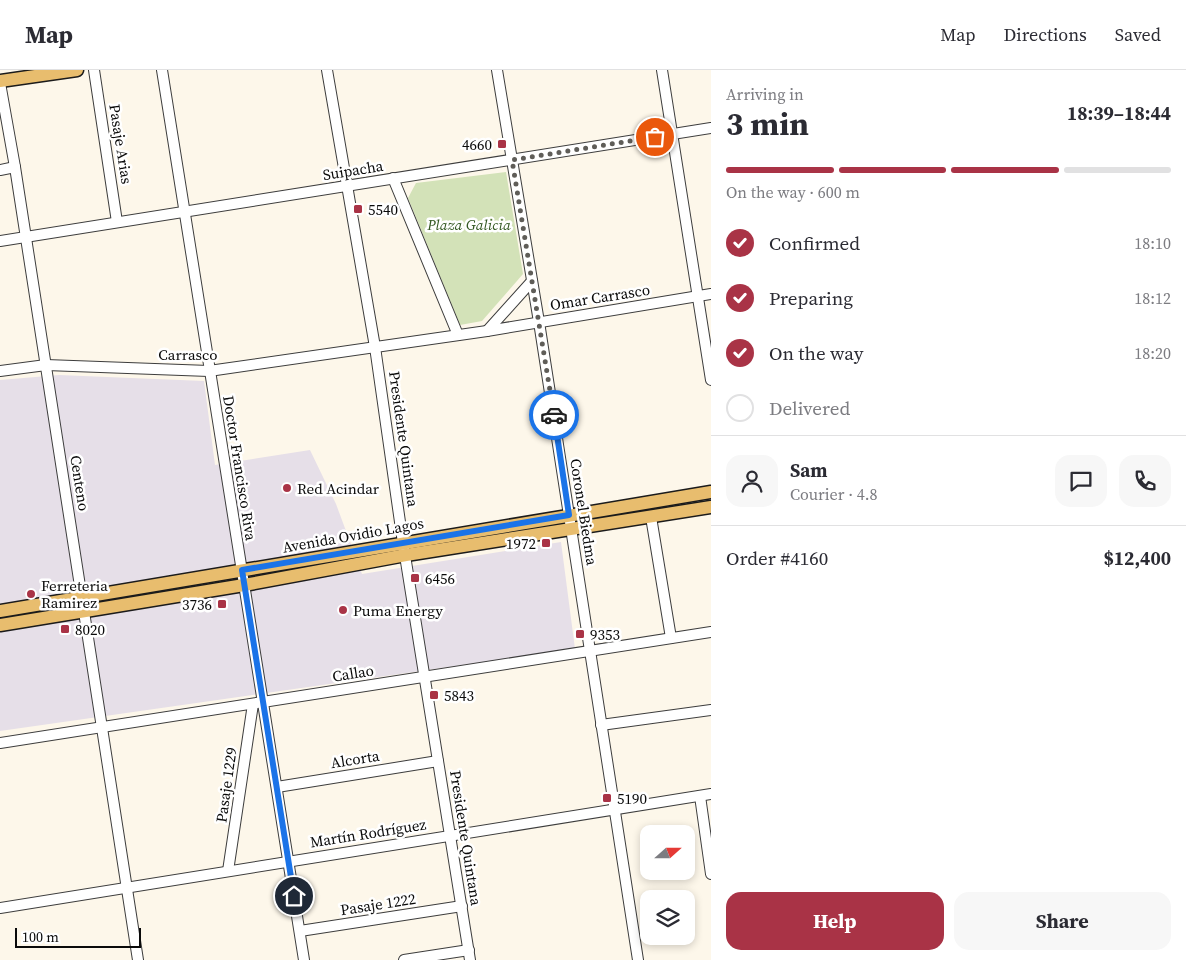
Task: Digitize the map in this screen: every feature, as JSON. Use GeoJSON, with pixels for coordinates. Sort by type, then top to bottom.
{"type":"FeatureCollection","features":[{"type":"Feature","properties":{"kind":"main road"},"geometry":{"type":"LineString","coordinates":[[0,82],[76,70]]}},
{"type":"Feature","properties":{"kind":"main road","name":"Avenida Ovidio Lagos"},"geometry":{"type":"LineString","coordinates":[[0,625],[244,585],[569,515],[711,492]]}},
{"type":"Feature","properties":{"kind":"main road","name":"Avenida Ovidio Lagos"},"geometry":{"type":"LineString","coordinates":[[0,611],[242,570],[571,529],[711,507]]}},
{"type":"Feature","properties":{"kind":"street","name":"Pasaje Arias"},"geometry":{"type":"LineString","coordinates":[[94,70],[118,222]]}},
{"type":"Feature","properties":{"kind":"street","name":"Doctor Francisco Riva"},"geometry":{"type":"LineString","coordinates":[[162,70],[242,570],[258,703],[277,787],[304,960]]}},
{"type":"Feature","properties":{"kind":"street","name":"Presidente Quintana"},"geometry":{"type":"LineString","coordinates":[[328,70],[346,186],[376,347],[405,549],[470,955]]}},
{"type":"Feature","properties":{"kind":"street","name":"Coronel Biedma"},"geometry":{"type":"LineString","coordinates":[[497,70],[540,322],[589,651],[638,960]]}},
{"type":"Feature","properties":{"kind":"street"},"geometry":{"type":"LineString","coordinates":[[662,70],[711,380]]}},
{"type":"Feature","properties":{"kind":"street","name":"Centeno"},"geometry":{"type":"LineString","coordinates":[[0,82],[26,237],[138,960]]}},
{"type":"Feature","properties":{"kind":"street","name":"Suipacha"},"geometry":{"type":"LineString","coordinates":[[0,241],[711,128]]}},
{"type":"Feature","properties":{"kind":"street"},"geometry":{"type":"LineString","coordinates":[[0,170],[15,168]]}},
{"type":"Feature","properties":{"kind":"street"},"geometry":{"type":"LineString","coordinates":[[393,178],[458,335]]}},
{"type":"Feature","properties":{"kind":"street"},"geometry":{"type":"LineString","coordinates":[[487,331],[532,280]]}},
{"type":"Feature","properties":{"kind":"street","name":"Omar Carrasco"},"geometry":{"type":"LineString","coordinates":[[376,347],[487,331],[711,294]]}},
{"type":"Feature","properties":{"kind":"street","name":"Carrasco"},"geometry":{"type":"LineString","coordinates":[[0,371],[46,365],[209,371],[376,347]]}},
{"type":"Feature","properties":{"kind":"street"},"geometry":{"type":"LineString","coordinates":[[651,517],[671,638]]}},
{"type":"Feature","properties":{"kind":"street","name":"Callao"},"geometry":{"type":"LineString","coordinates":[[0,743],[711,632]]}},
{"type":"Feature","properties":{"kind":"street","name":"Pasaje 1229"},"geometry":{"type":"LineString","coordinates":[[228,871],[258,703]]}},
{"type":"Feature","properties":{"kind":"street"},"geometry":{"type":"LineString","coordinates":[[601,725],[711,710]]}},
{"type":"Feature","properties":{"kind":"street","name":"Alcorta"},"geometry":{"type":"LineString","coordinates":[[277,787],[438,761]]}},
{"type":"Feature","properties":{"kind":"street","name":"Martín Rodríguez"},"geometry":{"type":"LineString","coordinates":[[0,908],[711,794]]}},
{"type":"Feature","properties":{"kind":"street"},"geometry":{"type":"LineString","coordinates":[[700,796],[711,874]]}},
{"type":"Feature","properties":{"kind":"street","name":"Pasaje 1222"},"geometry":{"type":"LineString","coordinates":[[300,932],[462,906]]}},
{"type":"Feature","properties":{"kind":"street"},"geometry":{"type":"LineString","coordinates":[[404,960],[470,955]]}},
{"type":"Feature","properties":{"kind":"shaded area"},"geometry":{"type":"Polygon","coordinates":[[[59,375],[204,381],[215,465],[310,450],[336,504],[362,574],[561,542],[575,649],[0,731],[0,380],[59,375]]]}},
{"type":"Feature","properties":{"kind":"green space","name":"Plaza Galicia"},"geometry":{"type":"Polygon","coordinates":[[[506,172],[523,274],[482,321],[460,325],[408,198],[416,183],[506,172]]]}},
{"type":"Feature","properties":{"kind":"way so far"},"geometry":{"type":"LineString","coordinates":[[554,415],[512,160],[655,137]]}},
{"type":"Feature","properties":{"kind":"place","name":"4660"},"geometry":{"type":"Point","coordinates":[502,144]}},
{"type":"Feature","properties":{"kind":"place","name":"5540"},"geometry":{"type":"Point","coordinates":[358,209]}},
{"type":"Feature","properties":{"kind":"place","name":"Red Acindar"},"geometry":{"type":"Point","coordinates":[287,488]}},
{"type":"Feature","properties":{"kind":"place","name":"1972"},"geometry":{"type":"Point","coordinates":[546,543]}},
{"type":"Feature","properties":{"kind":"place","name":"6456"},"geometry":{"type":"Point","coordinates":[415,578]}},
{"type":"Feature","properties":{"kind":"place","name":"Ferreteria Ramirez"},"geometry":{"type":"Point","coordinates":[31,594]}},
{"type":"Feature","properties":{"kind":"place","name":"3736"},"geometry":{"type":"Point","coordinates":[222,604]}},
{"type":"Feature","properties":{"kind":"place","name":"Puma Energy"},"geometry":{"type":"Point","coordinates":[343,610]}},
{"type":"Feature","properties":{"kind":"place","name":"8020"},"geometry":{"type":"Point","coordinates":[65,629]}},
{"type":"Feature","properties":{"kind":"place","name":"9353"},"geometry":{"type":"Point","coordinates":[580,634]}},
{"type":"Feature","properties":{"kind":"place","name":"5843"},"geometry":{"type":"Point","coordinates":[434,695]}},
{"type":"Feature","properties":{"kind":"place","name":"5190"},"geometry":{"type":"Point","coordinates":[607,798]}},
{"type":"Feature","properties":{"kind":"route"},"geometry":{"type":"LineString","coordinates":[[294,896],[242,570],[569,515],[554,415]]}}]}
